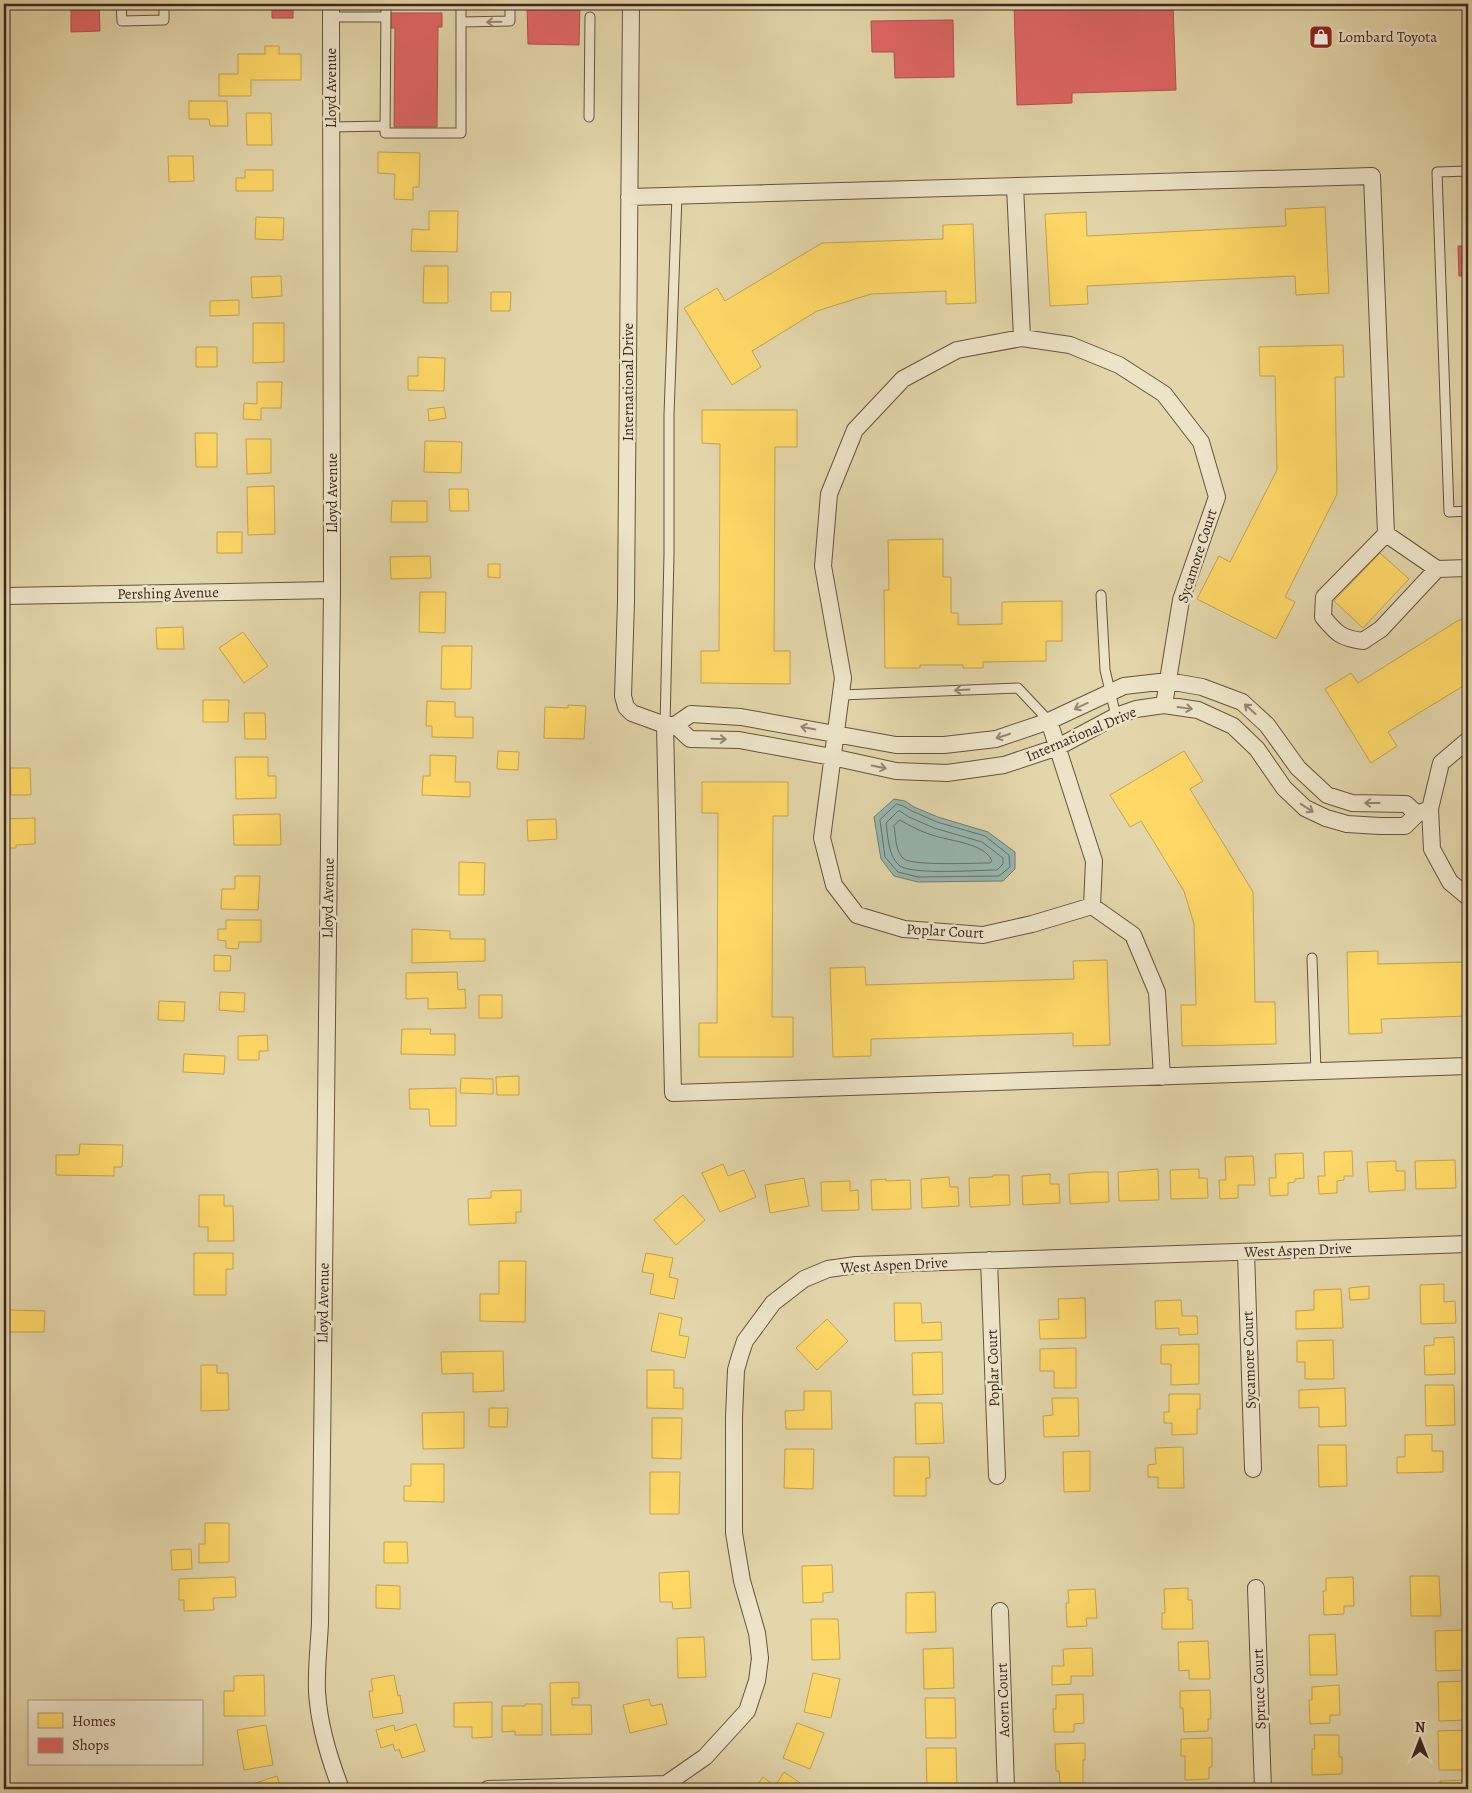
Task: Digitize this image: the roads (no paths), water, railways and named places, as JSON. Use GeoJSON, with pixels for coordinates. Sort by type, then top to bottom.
{"type":"FeatureCollection","features":[{"type":"Feature","properties":{"kind":"street","name":"International Drive"},"geometry":{"type":"LineString","coordinates":[[631,4],[626,591],[623,696],[626,707],[632,713],[670,725],[690,738],[739,740],[896,771],[947,772],[1004,765],[1058,747],[1116,716],[1136,709],[1164,705],[1198,710],[1233,726],[1257,749],[1284,788],[1305,808],[1326,818],[1347,824],[1405,826],[1423,812],[1406,804],[1352,803],[1327,795],[1298,768],[1267,725],[1242,702],[1202,687],[1168,681],[1124,686],[1049,721],[996,739],[944,745],[896,745],[741,716],[691,714],[670,725]]}},
{"type":"Feature","properties":{"kind":"street","name":"Lloyd Avenue"},"geometry":{"type":"LineString","coordinates":[[331,10],[332,590],[320,1622],[317,1692],[321,1726],[329,1758],[340,1789]]}},
{"type":"Feature","properties":{"kind":"street"},"geometry":{"type":"LineString","coordinates":[[629,197],[1372,176],[1386,534],[1324,597],[1324,617],[1333,629],[1346,638],[1363,641],[1381,629],[1436,569]]}},
{"type":"Feature","properties":{"kind":"street"},"geometry":{"type":"LineString","coordinates":[[1015,186],[1022,338]]}},
{"type":"Feature","properties":{"kind":"street","name":"Sycamore Court"},"geometry":{"type":"LineString","coordinates":[[834,734],[843,678],[823,566],[830,494],[855,430],[903,380],[918,371],[957,350],[1022,338],[1070,345],[1119,365],[1164,394],[1201,442],[1217,497],[1181,600],[1164,705]]}},
{"type":"Feature","properties":{"kind":"street"},"geometry":{"type":"LineString","coordinates":[[1386,534],[1436,569],[1468,568]]}},
{"type":"Feature","properties":{"kind":"street","name":"Pershing Avenue"},"geometry":{"type":"LineString","coordinates":[[4,596],[332,590]]}},
{"type":"Feature","properties":{"kind":"street"},"geometry":{"type":"LineString","coordinates":[[1049,721],[1094,861],[1092,906],[1133,935],[1157,992],[1162,1077]]}},
{"type":"Feature","properties":{"kind":"street"},"geometry":{"type":"LineString","coordinates":[[670,725],[673,1093],[1468,1066]]}},
{"type":"Feature","properties":{"kind":"street","name":"Poplar Court"},"geometry":{"type":"LineString","coordinates":[[834,734],[822,838],[834,885],[857,915],[904,930],[983,935],[1032,924],[1092,906]]}},
{"type":"Feature","properties":{"kind":"street"},"geometry":{"type":"LineString","coordinates":[[1468,740],[1441,763],[1423,812],[1432,849],[1450,882],[1468,897]]}},
{"type":"Feature","properties":{"kind":"street","name":"West Aspen Drive"},"geometry":{"type":"LineString","coordinates":[[667,1787],[705,1757],[747,1711],[757,1681],[760,1658],[757,1633],[739,1567],[734,1524],[736,1370],[745,1341],[773,1303],[804,1280],[828,1269],[856,1265],[1468,1244]]}},
{"type":"Feature","properties":{"kind":"street","name":"Sycamore Court"},"geometry":{"type":"LineString","coordinates":[[1246,1252],[1253,1469]]}},
{"type":"Feature","properties":{"kind":"street","name":"Poplar Court"},"geometry":{"type":"LineString","coordinates":[[989,1260],[997,1476]]}},
{"type":"Feature","properties":{"kind":"street","name":"Spruce Court"},"geometry":{"type":"LineString","coordinates":[[1256,1588],[1263,1789]]}},
{"type":"Feature","properties":{"kind":"street","name":"Acorn Court"},"geometry":{"type":"LineString","coordinates":[[1000,1611],[1006,1789]]}},
{"type":"Feature","properties":{"kind":"street"},"geometry":{"type":"LineString","coordinates":[[488,1789],[667,1787]]}},
{"type":"Feature","properties":{"kind":"lane"},"geometry":{"type":"LineString","coordinates":[[121,4],[122,21],[164,20],[164,4]]}},
{"type":"Feature","properties":{"kind":"lane"},"geometry":{"type":"LineString","coordinates":[[386,4],[385,133],[461,133],[461,4]]}},
{"type":"Feature","properties":{"kind":"lane"},"geometry":{"type":"LineString","coordinates":[[461,22],[510,21],[510,4]]}},
{"type":"Feature","properties":{"kind":"lane"},"geometry":{"type":"LineString","coordinates":[[331,10],[386,17]]}},
{"type":"Feature","properties":{"kind":"lane"},"geometry":{"type":"LineString","coordinates":[[589,118],[590,16]]}},
{"type":"Feature","properties":{"kind":"lane"},"geometry":{"type":"LineString","coordinates":[[331,127],[385,126]]}},
{"type":"Feature","properties":{"kind":"lane"},"geometry":{"type":"LineString","coordinates":[[1468,171],[1437,172],[1449,512],[1468,511]]}},
{"type":"Feature","properties":{"kind":"lane"},"geometry":{"type":"LineString","coordinates":[[670,725],[669,415],[677,195]]}},
{"type":"Feature","properties":{"kind":"lane"},"geometry":{"type":"LineString","coordinates":[[1102,595],[1105,670],[1116,716]]}},
{"type":"Feature","properties":{"kind":"lane"},"geometry":{"type":"LineString","coordinates":[[841,696],[1018,688],[1049,721]]}},
{"type":"Feature","properties":{"kind":"lane"},"geometry":{"type":"LineString","coordinates":[[1312,958],[1316,1072]]}},
{"type":"Feature","properties":{"kind":"water"},"geometry":{"type":"Polygon","coordinates":[[[894,799],[905,801],[938,817],[988,832],[1015,852],[1015,869],[1003,881],[918,882],[894,876],[881,859],[874,817],[894,799]]]}},
{"type":"Feature","properties":{"kind":"place","name":"Lombard Toyota"},"geometry":{"type":"Point","coordinates":[1321,37]}}]}
